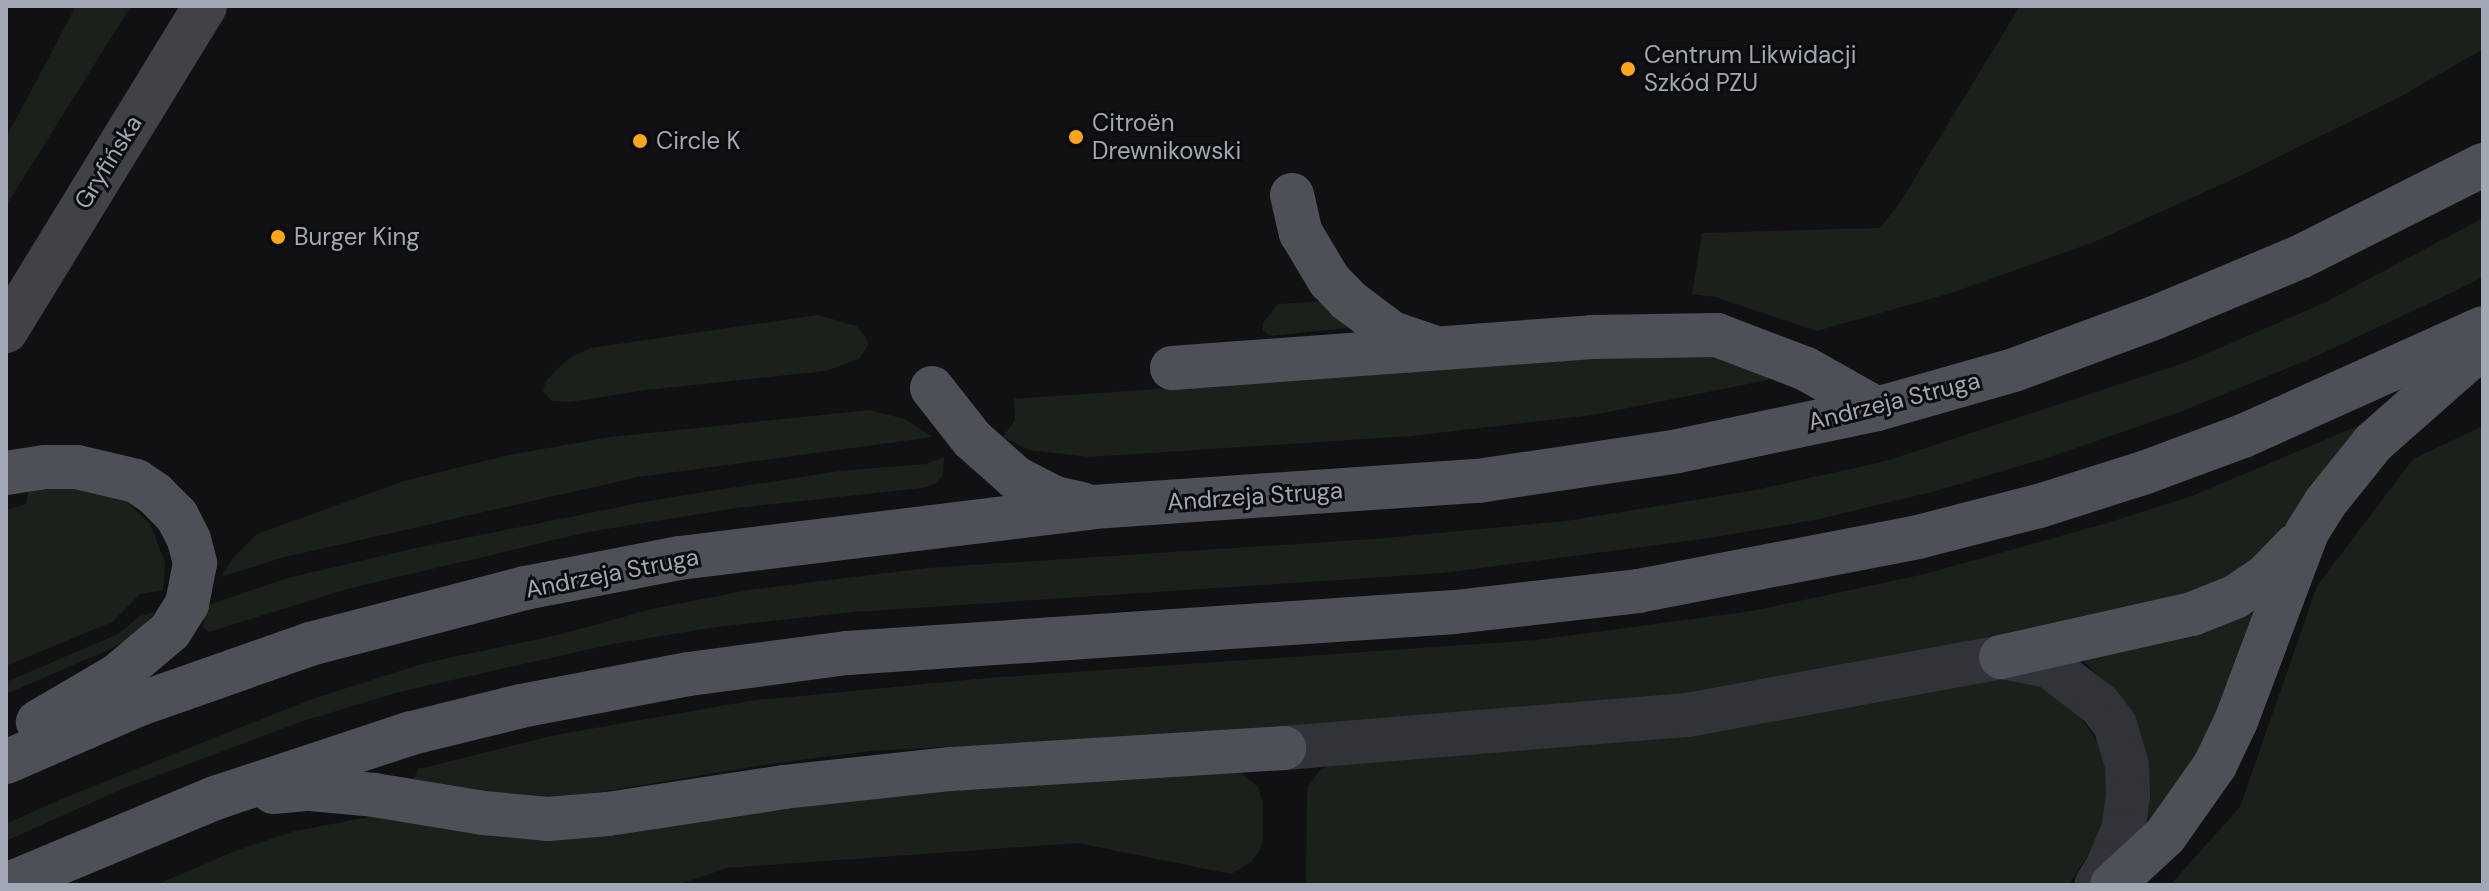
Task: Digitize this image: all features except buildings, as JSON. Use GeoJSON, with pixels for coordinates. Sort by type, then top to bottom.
{"type":"FeatureCollection","features":[{"type":"Feature","properties":{"kind":"main road","name":"Andrzeja Struga"},"geometry":{"type":"LineString","coordinates":[[6,762],[225,672],[427,611],[680,558],[1093,507],[1478,481],[1678,451],[1877,409],[2014,370],[2154,318],[2300,257],[2483,165]]}},
{"type":"Feature","properties":{"kind":"main road"},"geometry":{"type":"LineString","coordinates":[[1292,195],[1301,233],[1310,253],[1348,300],[1392,333],[1443,350]]}},
{"type":"Feature","properties":{"kind":"main road"},"geometry":{"type":"LineString","coordinates":[[6,885],[215,798],[412,733],[521,706],[689,674],[847,653],[1455,612],[1638,591],[1918,537],[2039,506],[2160,467],[2257,430],[2483,328]]}},
{"type":"Feature","properties":{"kind":"main road"},"geometry":{"type":"LineString","coordinates":[[1172,368],[1648,333],[1717,335],[1806,369],[1877,409]]}},
{"type":"Feature","properties":{"kind":"main road"},"geometry":{"type":"LineString","coordinates":[[2112,885],[2165,836],[2215,765],[2236,721],[2307,532],[2325,503],[2373,443],[2483,346]]}},
{"type":"Feature","properties":{"kind":"main road"},"geometry":{"type":"LineString","coordinates":[[932,388],[972,439],[1016,478],[1055,498],[1093,507]]}},
{"type":"Feature","properties":{"kind":"main road"},"geometry":{"type":"LineString","coordinates":[[6,473],[45,467],[77,467],[136,481],[155,494],[177,516],[189,540],[195,563],[187,604],[163,638],[118,675],[6,741]]}},
{"type":"Feature","properties":{"kind":"main road"},"geometry":{"type":"LineString","coordinates":[[2001,657],[2192,614],[2235,597],[2266,576],[2307,532]]}},
{"type":"Feature","properties":{"kind":"main road"},"geometry":{"type":"LineString","coordinates":[[215,798],[311,789],[548,819],[608,814],[784,787],[951,769],[1284,748]]}},
{"type":"Feature","properties":{"kind":"street","name":"Gryfińska"},"geometry":{"type":"LineString","coordinates":[[8,324],[205,6]]}},
{"type":"Feature","properties":{"kind":"street"},"geometry":{"type":"LineString","coordinates":[[1284,748],[1688,715],[2001,657],[2049,666],[2100,705],[2115,725],[2127,765],[2128,796],[2123,830],[2096,885]]}},
{"type":"Feature","properties":{"kind":"shaded area"},"geometry":{"type":"Polygon","coordinates":[[[76,6],[131,6],[6,206],[6,138],[76,6]]]}},
{"type":"Feature","properties":{"kind":"shaded area"},"geometry":{"type":"Polygon","coordinates":[[[2020,6],[2483,6],[2483,49],[2407,93],[2242,175],[2094,242],[1951,293],[1817,331],[1715,297],[1692,294],[1702,233],[1880,228],[1899,204],[2020,6]]]}},
{"type":"Feature","properties":{"kind":"shaded area"},"geometry":{"type":"Polygon","coordinates":[[[2483,218],[2483,277],[2451,293],[2310,359],[2180,412],[2050,457],[1932,492],[1819,519],[1710,538],[1443,573],[854,612],[716,627],[613,644],[399,692],[303,721],[122,789],[6,841],[6,824],[312,699],[425,663],[558,635],[656,608],[749,590],[927,568],[1374,539],[1566,521],[1755,490],[1886,461],[2187,362],[2322,304],[2483,218]]]}},
{"type":"Feature","properties":{"kind":"shaded area"},"geometry":{"type":"Polygon","coordinates":[[[1326,301],[1347,328],[1270,336],[1263,330],[1263,323],[1278,304],[1326,301]]]}},
{"type":"Feature","properties":{"kind":"shaded area"},"geometry":{"type":"Polygon","coordinates":[[[818,315],[856,326],[866,337],[868,345],[859,359],[826,371],[646,390],[570,402],[552,401],[543,391],[546,381],[556,370],[571,357],[591,348],[818,315]]]}},
{"type":"Feature","properties":{"kind":"shaded area"},"geometry":{"type":"Polygon","coordinates":[[[1677,353],[1716,357],[1769,375],[1768,380],[1593,415],[1411,436],[1089,457],[1029,450],[1003,437],[1015,420],[1014,399],[1677,353]]]}},
{"type":"Feature","properties":{"kind":"shaded area"},"geometry":{"type":"Polygon","coordinates":[[[869,410],[905,419],[933,437],[638,477],[281,558],[221,577],[232,559],[257,534],[404,481],[514,454],[611,437],[869,410]]]}},
{"type":"Feature","properties":{"kind":"shaded area"},"geometry":{"type":"Polygon","coordinates":[[[2360,425],[2364,427],[2287,536],[2215,586],[2137,607],[1854,664],[1686,694],[1223,731],[871,751],[776,763],[556,799],[513,800],[413,780],[418,769],[550,736],[749,701],[988,678],[1536,640],[1752,611],[1925,574],[2107,523],[2192,496],[2360,425]]]}},
{"type":"Feature","properties":{"kind":"shaded area"},"geometry":{"type":"Polygon","coordinates":[[[2483,426],[2483,885],[2170,885],[2240,807],[2317,586],[2413,459],[2483,426]]]}},
{"type":"Feature","properties":{"kind":"shaded area"},"geometry":{"type":"Polygon","coordinates":[[[944,457],[943,476],[935,484],[922,488],[736,508],[588,532],[347,589],[209,632],[203,627],[205,609],[211,604],[288,578],[411,549],[654,500],[840,471],[926,464],[944,457]]]}},
{"type":"Feature","properties":{"kind":"shaded area"},"geometry":{"type":"Polygon","coordinates":[[[55,484],[125,500],[150,524],[165,562],[163,590],[140,594],[112,622],[6,666],[6,510],[26,504],[29,487],[55,484]]]}},
{"type":"Feature","properties":{"kind":"shaded area"},"geometry":{"type":"Polygon","coordinates":[[[2251,610],[2254,612],[2217,723],[2148,837],[2111,689],[2083,660],[2251,610]]]}},
{"type":"Feature","properties":{"kind":"shaded area"},"geometry":{"type":"Polygon","coordinates":[[[155,612],[136,634],[115,647],[6,694],[6,682],[118,634],[140,616],[155,612]]]}},
{"type":"Feature","properties":{"kind":"shaded area"},"geometry":{"type":"Polygon","coordinates":[[[2002,674],[2041,685],[2079,714],[2100,747],[2111,789],[2103,831],[2069,885],[1306,885],[1307,789],[1319,771],[1331,765],[2002,674]]]}},
{"type":"Feature","properties":{"kind":"shaded area"},"geometry":{"type":"Polygon","coordinates":[[[1238,770],[1258,787],[1263,802],[1263,836],[1261,848],[1251,862],[1231,874],[1078,843],[727,868],[677,885],[156,885],[235,851],[295,831],[374,816],[877,796],[1238,770]]]}},
{"type":"Feature","properties":{"kind":"place","name":"Centrum Likwidacji Szkód PZU"},"geometry":{"type":"Point","coordinates":[1628,69]}},
{"type":"Feature","properties":{"kind":"place","name":"Citroën Drewnikowski"},"geometry":{"type":"Point","coordinates":[1076,137]}},
{"type":"Feature","properties":{"kind":"place","name":"Circle K"},"geometry":{"type":"Point","coordinates":[640,141]}},
{"type":"Feature","properties":{"kind":"place","name":"Burger King"},"geometry":{"type":"Point","coordinates":[278,237]}}]}
